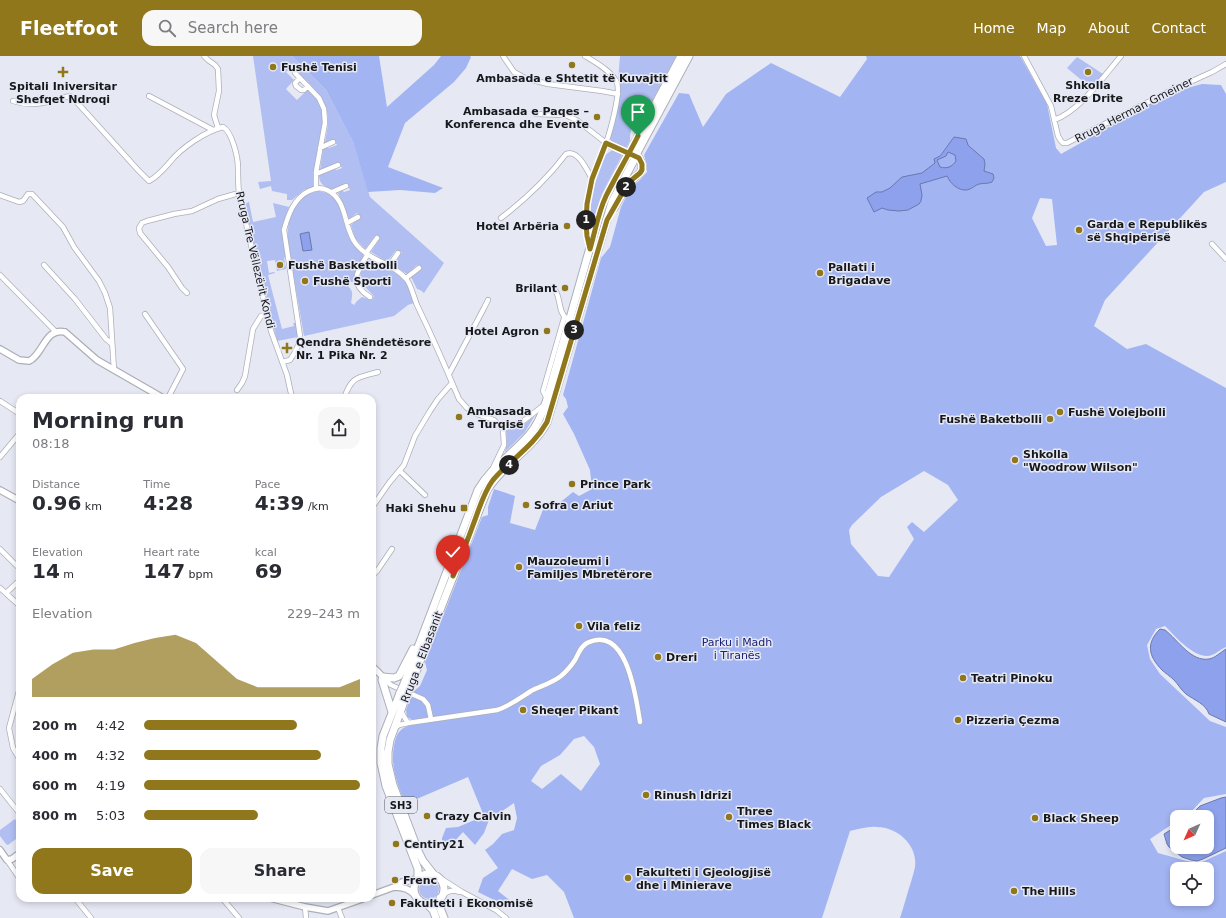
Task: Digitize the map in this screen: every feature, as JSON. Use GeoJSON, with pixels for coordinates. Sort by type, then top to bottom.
{"type":"FeatureCollection","features":[{"type":"Feature","properties":{"kind":"main road","name":"Rruga e Elbasanit"},"geometry":{"type":"LineString","coordinates":[[418,879],[418,869],[386,786],[381,758],[382,741],[392,712],[403,695],[487,490],[498,475],[542,432],[547,422],[615,195],[630,160],[682,56]]}},
{"type":"Feature","properties":{"kind":"main road","name":"Rruga e Elbasanit"},"geometry":{"type":"LineString","coordinates":[[636,148],[689,56]]}},
{"type":"Feature","properties":{"kind":"main road"},"geometry":{"type":"LineString","coordinates":[[606,143],[639,158],[643,167],[640,173],[628,183],[607,220]]}},
{"type":"Feature","properties":{"kind":"main road","name":"Rruga e Elbasanit"},"geometry":{"type":"LineString","coordinates":[[407,685],[420,641],[474,500],[483,481],[528,436],[536,425],[546,402],[567,318],[590,249],[598,218],[606,197],[630,160]]}},
{"type":"Feature","properties":{"kind":"main road"},"geometry":{"type":"LineString","coordinates":[[392,712],[382,680],[383,677],[394,678],[399,676],[412,651],[420,641]]}},
{"type":"Feature","properties":{"kind":"main road","name":"Rruga e Elbasanit"},"geometry":{"type":"LineString","coordinates":[[403,695],[401,710],[393,730],[388,752],[390,776],[418,851],[423,861],[435,876]]}},
{"type":"Feature","properties":{"kind":"main road"},"geometry":{"type":"LineString","coordinates":[[418,879],[427,874],[435,876]]}},
{"type":"Feature","properties":{"kind":"main road","name":"SH3"},"geometry":{"type":"LineString","coordinates":[[435,876],[442,882],[443,885],[440,908],[444,918]]}},
{"type":"Feature","properties":{"kind":"main road","name":"SH3"},"geometry":{"type":"LineString","coordinates":[[416,896],[414,886],[418,879]]}},
{"type":"Feature","properties":{"kind":"main road"},"geometry":{"type":"LineString","coordinates":[[416,896],[420,901],[427,904],[433,910],[436,918]]}},
{"type":"Feature","properties":{"kind":"main road"},"geometry":{"type":"LineString","coordinates":[[427,904],[434,903],[441,897]]}},
{"type":"Feature","properties":{"kind":"street"},"geometry":{"type":"LineString","coordinates":[[204,56],[218,69],[219,91],[214,115],[216,129]]}},
{"type":"Feature","properties":{"kind":"street"},"geometry":{"type":"LineString","coordinates":[[503,56],[514,72],[525,78],[548,84],[618,94]]}},
{"type":"Feature","properties":{"kind":"street"},"geometry":{"type":"LineString","coordinates":[[585,56],[600,65],[613,76],[619,88],[606,143],[592,179],[587,204],[586,223],[590,249]]}},
{"type":"Feature","properties":{"kind":"street","name":"Rruga Herman Gmeiner"},"geometry":{"type":"LineString","coordinates":[[1024,56],[1051,106],[1056,130],[1061,141],[1067,144],[1226,64]]}},
{"type":"Feature","properties":{"kind":"street"},"geometry":{"type":"LineString","coordinates":[[1054,120],[1065,116],[1090,93],[1120,56]]}},
{"type":"Feature","properties":{"kind":"street"},"geometry":{"type":"LineString","coordinates":[[295,73],[319,98],[324,109],[325,123],[316,174],[316,188]]}},
{"type":"Feature","properties":{"kind":"street"},"geometry":{"type":"LineString","coordinates":[[300,78],[295,83],[296,86],[301,90],[304,90],[308,86]]}},
{"type":"Feature","properties":{"kind":"street"},"geometry":{"type":"LineString","coordinates":[[13,101],[21,104],[39,104],[70,96],[149,181],[202,135],[216,129]]}},
{"type":"Feature","properties":{"kind":"street"},"geometry":{"type":"LineString","coordinates":[[149,96],[216,129]]}},
{"type":"Feature","properties":{"kind":"street"},"geometry":{"type":"LineString","coordinates":[[536,114],[566,115],[578,121],[606,143]]}},
{"type":"Feature","properties":{"kind":"street","name":"Rruga Tre Vëllezërit Kondi"},"geometry":{"type":"LineString","coordinates":[[216,129],[223,127],[227,129],[230,134],[238,167],[237,176],[239,193],[271,331],[287,375],[291,394]]}},
{"type":"Feature","properties":{"kind":"street"},"geometry":{"type":"LineString","coordinates":[[320,148],[333,142]]}},
{"type":"Feature","properties":{"kind":"street"},"geometry":{"type":"LineString","coordinates":[[501,218],[528,197],[546,179],[566,154],[574,154],[578,157],[592,179]]}},
{"type":"Feature","properties":{"kind":"street"},"geometry":{"type":"LineString","coordinates":[[316,174],[338,165]]}},
{"type":"Feature","properties":{"kind":"street"},"geometry":{"type":"LineString","coordinates":[[332,192],[346,186]]}},
{"type":"Feature","properties":{"kind":"street"},"geometry":{"type":"LineString","coordinates":[[282,362],[290,360],[293,357],[300,341],[284,230],[288,214],[303,194],[316,188],[323,188],[332,192],[338,199],[350,234],[355,243],[367,254],[389,266],[409,281],[416,303],[459,399],[474,413],[494,420],[503,429],[504,445],[492,471]]}},
{"type":"Feature","properties":{"kind":"street"},"geometry":{"type":"LineString","coordinates":[[187,293],[140,233],[140,226],[142,223],[147,221],[192,211],[218,199],[239,193]]}},
{"type":"Feature","properties":{"kind":"street"},"geometry":{"type":"LineString","coordinates":[[0,195],[20,202],[23,201],[28,194],[32,194],[63,227],[74,247],[99,281],[110,308],[114,370]]}},
{"type":"Feature","properties":{"kind":"street"},"geometry":{"type":"LineString","coordinates":[[347,223],[358,217]]}},
{"type":"Feature","properties":{"kind":"street"},"geometry":{"type":"LineString","coordinates":[[370,297],[360,289],[357,281],[357,275],[377,238]]}},
{"type":"Feature","properties":{"kind":"street"},"geometry":{"type":"LineString","coordinates":[[1212,244],[1226,259]]}},
{"type":"Feature","properties":{"kind":"street"},"geometry":{"type":"LineString","coordinates":[[389,266],[398,253]]}},
{"type":"Feature","properties":{"kind":"street"},"geometry":{"type":"LineString","coordinates":[[44,265],[75,299],[106,339],[112,344]]}},
{"type":"Feature","properties":{"kind":"street"},"geometry":{"type":"LineString","coordinates":[[406,278],[418,268]]}},
{"type":"Feature","properties":{"kind":"street"},"geometry":{"type":"LineString","coordinates":[[0,275],[56,332]]}},
{"type":"Feature","properties":{"kind":"street"},"geometry":{"type":"LineString","coordinates":[[548,288],[555,290],[557,293],[561,311],[567,318]]}},
{"type":"Feature","properties":{"kind":"street"},"geometry":{"type":"LineString","coordinates":[[449,374],[488,300]]}},
{"type":"Feature","properties":{"kind":"street"},"geometry":{"type":"LineString","coordinates":[[145,314],[183,370],[170,394]]}},
{"type":"Feature","properties":{"kind":"street"},"geometry":{"type":"LineString","coordinates":[[237,390],[245,376],[253,329],[261,316],[268,314]]}},
{"type":"Feature","properties":{"kind":"street"},"geometry":{"type":"LineString","coordinates":[[0,349],[19,360],[25,362],[30,361],[35,357],[49,338],[56,332],[65,332],[88,354],[156,394]]}},
{"type":"Feature","properties":{"kind":"street"},"geometry":{"type":"LineString","coordinates":[[346,394],[354,379],[378,372]]}},
{"type":"Feature","properties":{"kind":"street"},"geometry":{"type":"LineString","coordinates":[[376,502],[404,465],[415,436],[438,399],[452,383]]}},
{"type":"Feature","properties":{"kind":"street"},"geometry":{"type":"LineString","coordinates":[[0,401],[16,411]]}},
{"type":"Feature","properties":{"kind":"street"},"geometry":{"type":"LineString","coordinates":[[503,429],[522,422],[546,402]]}},
{"type":"Feature","properties":{"kind":"street"},"geometry":{"type":"LineString","coordinates":[[0,457],[16,438]]}},
{"type":"Feature","properties":{"kind":"street"},"geometry":{"type":"LineString","coordinates":[[400,471],[424,495]]}},
{"type":"Feature","properties":{"kind":"street"},"geometry":{"type":"LineString","coordinates":[[0,490],[16,499]]}},
{"type":"Feature","properties":{"kind":"street"},"geometry":{"type":"LineString","coordinates":[[0,549],[16,565]]}},
{"type":"Feature","properties":{"kind":"street"},"geometry":{"type":"LineString","coordinates":[[376,572],[392,549]]}},
{"type":"Feature","properties":{"kind":"street"},"geometry":{"type":"LineString","coordinates":[[6,593],[16,584]]}},
{"type":"Feature","properties":{"kind":"street"},"geometry":{"type":"LineString","coordinates":[[0,588],[16,602]]}},
{"type":"Feature","properties":{"kind":"street"},"geometry":{"type":"LineString","coordinates":[[393,730],[399,725],[408,723],[505,708],[533,690],[553,682],[560,677],[567,670],[582,647],[587,643],[600,640],[607,641],[617,649],[624,660],[631,675],[640,722]]}},
{"type":"Feature","properties":{"kind":"street"},"geometry":{"type":"LineString","coordinates":[[376,670],[391,685],[423,699],[428,705],[431,719]]}},
{"type":"Feature","properties":{"kind":"street"},"geometry":{"type":"LineString","coordinates":[[16,702],[9,728],[13,748],[16,753]]}},
{"type":"Feature","properties":{"kind":"street"},"geometry":{"type":"LineString","coordinates":[[401,710],[408,723]]}},
{"type":"Feature","properties":{"kind":"street"},"geometry":{"type":"LineString","coordinates":[[0,789],[16,809]]}},
{"type":"Feature","properties":{"kind":"street"},"geometry":{"type":"LineString","coordinates":[[0,850],[16,873]]}},
{"type":"Feature","properties":{"kind":"street"},"geometry":{"type":"LineString","coordinates":[[7,860],[16,856]]}},
{"type":"Feature","properties":{"kind":"street"},"geometry":{"type":"LineString","coordinates":[[435,876],[496,910],[506,918]]}},
{"type":"Feature","properties":{"kind":"street"},"geometry":{"type":"LineString","coordinates":[[376,894],[394,887],[402,882],[418,879]]}},
{"type":"Feature","properties":{"kind":"street"},"geometry":{"type":"LineString","coordinates":[[394,887],[406,888],[412,891],[416,896]]}},
{"type":"Feature","properties":{"kind":"street"},"geometry":{"type":"LineString","coordinates":[[441,897],[451,890],[462,892]]}},
{"type":"Feature","properties":{"kind":"street"},"geometry":{"type":"LineString","coordinates":[[78,902],[91,918]]}},
{"type":"Feature","properties":{"kind":"street"},"geometry":{"type":"LineString","coordinates":[[225,902],[239,918]]}},
{"type":"Feature","properties":{"kind":"street"},"geometry":{"type":"LineString","coordinates":[[286,902],[328,911],[354,902]]}},
{"type":"Feature","properties":{"kind":"street"},"geometry":{"type":"LineString","coordinates":[[305,907],[306,918]]}},
{"type":"Feature","properties":{"kind":"street"},"geometry":{"type":"LineString","coordinates":[[338,908],[342,918]]}},
{"type":"Feature","properties":{"kind":"shaded area"},"geometry":{"type":"Polygon","coordinates":[[[253,56],[292,56],[326,90],[353,142],[370,197],[444,263],[424,293],[417,289],[411,277],[421,269],[419,266],[417,265],[407,274],[394,265],[402,252],[396,250],[387,262],[371,252],[380,238],[375,236],[365,249],[355,238],[351,225],[361,217],[357,213],[349,219],[338,193],[342,190],[344,192],[350,190],[347,184],[332,190],[321,183],[319,175],[334,169],[337,170],[342,168],[339,163],[320,170],[323,149],[325,147],[329,148],[337,145],[334,140],[325,142],[328,120],[327,112],[321,97],[316,90],[292,67],[286,72],[294,80],[286,89],[297,100],[309,90],[315,97],[322,111],[322,125],[314,175],[314,185],[313,187],[304,190],[292,200],[287,200],[287,194],[272,191],[271,186],[260,189],[258,182],[271,181],[253,56]]]}},
{"type":"Feature","properties":{"kind":"shaded area"},"geometry":{"type":"Polygon","coordinates":[[[620,56],[676,56],[652,101],[648,101],[647,97],[638,96],[630,141],[625,150],[612,143],[610,138],[620,90],[618,81],[620,56]]]}},
{"type":"Feature","properties":{"kind":"shaded area"},"geometry":{"type":"Polygon","coordinates":[[[1077,57],[1103,74],[1091,88],[1067,68],[1077,57]]]}},
{"type":"Feature","properties":{"kind":"shaded area"},"geometry":{"type":"Polygon","coordinates":[[[954,137],[966,139],[968,145],[984,159],[984,171],[993,174],[994,178],[992,182],[979,184],[964,190],[955,186],[947,176],[920,184],[922,195],[921,201],[919,204],[908,210],[899,211],[882,208],[874,212],[867,198],[876,192],[882,192],[890,188],[902,177],[922,173],[935,163],[934,159],[940,156],[954,137]],[[948,152],[946,156],[937,160],[940,167],[947,168],[953,165],[956,161],[955,155],[948,152]]]}},
{"type":"Feature","properties":{"kind":"shaded area"},"geometry":{"type":"Polygon","coordinates":[[[613,150],[623,153],[602,194],[591,228],[590,212],[596,179],[605,156],[613,150]]]}},
{"type":"Feature","properties":{"kind":"shaded area"},"geometry":{"type":"Polygon","coordinates":[[[318,191],[332,196],[336,201],[349,237],[354,245],[363,254],[363,258],[356,271],[354,281],[348,281],[346,284],[352,292],[351,303],[354,305],[362,297],[372,300],[374,296],[364,286],[360,278],[363,267],[371,259],[401,276],[407,283],[414,303],[408,305],[394,316],[304,336],[288,244],[288,227],[293,211],[302,198],[318,191]]]}},
{"type":"Feature","properties":{"kind":"shaded area"},"geometry":{"type":"Polygon","coordinates":[[[249,202],[253,222],[276,217],[273,203],[289,207],[283,232],[286,269],[277,271],[275,260],[267,261],[269,273],[275,273],[268,275],[282,329],[294,326],[293,323],[297,323],[298,337],[277,341],[244,204],[249,202]]]}},
{"type":"Feature","properties":{"kind":"shaded area"},"geometry":{"type":"Polygon","coordinates":[[[309,232],[312,250],[303,251],[300,234],[309,232]]]}},
{"type":"Feature","properties":{"kind":"shaded area"},"geometry":{"type":"Polygon","coordinates":[[[535,415],[525,432],[505,452],[507,442],[506,431],[526,423],[535,415]]]}},
{"type":"Feature","properties":{"kind":"shaded area"},"geometry":{"type":"Polygon","coordinates":[[[1160,629],[1165,630],[1170,634],[1191,654],[1202,659],[1209,659],[1226,649],[1226,722],[1209,714],[1203,705],[1186,694],[1174,680],[1157,665],[1150,650],[1152,639],[1160,629]]]}},
{"type":"Feature","properties":{"kind":"shaded area"},"geometry":{"type":"Polygon","coordinates":[[[1226,797],[1226,848],[1214,854],[1214,810],[1196,810],[1200,806],[1226,797]]]}},
{"type":"Feature","properties":{"kind":"shaded area"},"geometry":{"type":"Polygon","coordinates":[[[15,819],[16,820],[16,839],[8,845],[0,836],[0,830],[15,819]]]}},
{"type":"Feature","properties":{"kind":"shaded area"},"geometry":{"type":"Polygon","coordinates":[[[1170,830],[1170,848],[1167,844],[1164,834],[1170,830]]]}},
{"type":"Feature","properties":{"kind":"shaded area"},"geometry":{"type":"Polygon","coordinates":[[[1178,854],[1213,854],[1197,861],[1182,857],[1178,854]]]}},
{"type":"Feature","properties":{"kind":"shaded area"},"geometry":{"type":"Polygon","coordinates":[[[429,879],[436,882],[439,889],[436,896],[429,899],[422,896],[419,889],[422,882],[429,879]]]}},
{"type":"Feature","properties":{"kind":"green space"},"geometry":{"type":"Polygon","coordinates":[[[292,56],[379,56],[387,107],[434,65],[441,56],[470,56],[471,57],[466,68],[454,82],[405,123],[388,167],[443,188],[435,193],[400,190],[368,192],[353,142],[326,90],[292,56]]]}},
{"type":"Feature","properties":{"kind":"green space","name":"Parku i Madh i Tiranës"},"geometry":{"type":"Polygon","coordinates":[[[866,56],[1020,56],[1047,104],[1056,148],[1061,154],[1169,93],[1202,84],[1221,85],[1226,94],[1226,182],[1204,192],[1105,300],[1094,326],[1127,349],[1146,344],[1226,388],[1226,647],[1212,655],[1206,656],[1199,654],[1186,646],[1165,626],[1156,629],[1147,645],[1150,659],[1160,674],[1210,721],[1226,727],[1226,794],[1204,798],[1193,810],[1170,810],[1170,826],[1150,839],[1158,853],[1194,862],[1170,862],[1170,906],[1214,906],[1214,862],[1202,862],[1226,851],[1226,918],[900,918],[915,867],[913,852],[910,845],[899,834],[885,828],[874,827],[850,831],[822,918],[574,918],[564,892],[547,875],[532,879],[512,869],[498,891],[512,902],[508,907],[478,892],[483,878],[498,868],[485,850],[502,834],[514,830],[517,818],[514,803],[489,820],[484,833],[475,845],[463,832],[452,844],[442,850],[442,838],[446,828],[458,827],[484,816],[468,777],[405,804],[397,783],[394,769],[393,754],[395,740],[401,730],[414,724],[413,720],[407,717],[406,710],[413,692],[420,686],[427,670],[425,662],[482,517],[488,515],[488,507],[494,489],[515,496],[510,523],[535,530],[546,502],[558,504],[573,492],[579,496],[592,489],[590,470],[574,434],[563,414],[568,407],[566,399],[563,395],[601,258],[610,247],[621,207],[629,191],[647,172],[647,165],[644,155],[679,93],[689,94],[703,127],[726,94],[771,63],[840,97],[867,59],[866,56]],[[1040,198],[1032,218],[1046,246],[1057,245],[1052,199],[1040,198]],[[924,471],[881,497],[852,525],[849,530],[851,544],[878,576],[889,577],[914,539],[907,527],[912,522],[924,532],[958,500],[948,485],[924,471]],[[584,736],[574,739],[560,755],[541,766],[531,781],[542,789],[561,774],[581,791],[600,764],[594,747],[584,736]]]}},
{"type":"Feature","properties":{"kind":"place","name":"Ambasada e Shtetit të Kuvajtit"},"geometry":{"type":"Point","coordinates":[572,65]}},
{"type":"Feature","properties":{"kind":"place","name":"Fushë Tenisi"},"geometry":{"type":"Point","coordinates":[273,67]}},
{"type":"Feature","properties":{"kind":"place","name":"Spitali Iniversitar Shefqet Ndroqi"},"geometry":{"type":"Point","coordinates":[63,72]}},
{"type":"Feature","properties":{"kind":"place","name":"Shkolla Rreze Drite"},"geometry":{"type":"Point","coordinates":[1088,72]}},
{"type":"Feature","properties":{"kind":"place","name":"Ambasada e Paqes – Konferenca dhe Evente"},"geometry":{"type":"Point","coordinates":[597,117]}},
{"type":"Feature","properties":{"kind":"place","name":"Hotel Arbëria"},"geometry":{"type":"Point","coordinates":[567,226]}},
{"type":"Feature","properties":{"kind":"place","name":"Garda e Republikës së Shqipërisë"},"geometry":{"type":"Point","coordinates":[1079,230]}},
{"type":"Feature","properties":{"kind":"place","name":"Fushë Basketbolli"},"geometry":{"type":"Point","coordinates":[280,265]}},
{"type":"Feature","properties":{"kind":"place","name":"Pallati i Brigadave"},"geometry":{"type":"Point","coordinates":[820,273]}},
{"type":"Feature","properties":{"kind":"place","name":"Fushë Sporti"},"geometry":{"type":"Point","coordinates":[305,281]}},
{"type":"Feature","properties":{"kind":"place","name":"Brilant"},"geometry":{"type":"Point","coordinates":[565,288]}},
{"type":"Feature","properties":{"kind":"place","name":"Hotel Agron"},"geometry":{"type":"Point","coordinates":[547,331]}},
{"type":"Feature","properties":{"kind":"place","name":"Qendra Shëndetësore Nr. 1 Pika Nr. 2"},"geometry":{"type":"Point","coordinates":[287,348]}},
{"type":"Feature","properties":{"kind":"place","name":"Fushë Volejbolli"},"geometry":{"type":"Point","coordinates":[1060,412]}},
{"type":"Feature","properties":{"kind":"place","name":"Ambasada e Turqisë"},"geometry":{"type":"Point","coordinates":[459,417]}},
{"type":"Feature","properties":{"kind":"place","name":"Fushë Baketbolli"},"geometry":{"type":"Point","coordinates":[1050,419]}},
{"type":"Feature","properties":{"kind":"place","name":"Shkolla \"Woodrow Wilson\""},"geometry":{"type":"Point","coordinates":[1015,460]}},
{"type":"Feature","properties":{"kind":"place","name":"Prince Park"},"geometry":{"type":"Point","coordinates":[572,484]}},
{"type":"Feature","properties":{"kind":"place","name":"Sofra e Ariut"},"geometry":{"type":"Point","coordinates":[526,505]}},
{"type":"Feature","properties":{"kind":"place","name":"Haki Shehu"},"geometry":{"type":"Point","coordinates":[464,508]}},
{"type":"Feature","properties":{"kind":"place","name":"Mauzoleumi i Familjes Mbretërore"},"geometry":{"type":"Point","coordinates":[519,567]}},
{"type":"Feature","properties":{"kind":"place","name":"Vila feliz"},"geometry":{"type":"Point","coordinates":[579,626]}},
{"type":"Feature","properties":{"kind":"place","name":"Dreri"},"geometry":{"type":"Point","coordinates":[658,657]}},
{"type":"Feature","properties":{"kind":"place","name":"Teatri Pinoku"},"geometry":{"type":"Point","coordinates":[963,678]}},
{"type":"Feature","properties":{"kind":"place","name":"Sheqer Pikant"},"geometry":{"type":"Point","coordinates":[523,710]}},
{"type":"Feature","properties":{"kind":"place","name":"Pizzeria Çezma"},"geometry":{"type":"Point","coordinates":[958,720]}},
{"type":"Feature","properties":{"kind":"place","name":"Rinush Idrizi"},"geometry":{"type":"Point","coordinates":[646,795]}},
{"type":"Feature","properties":{"kind":"place","name":"Crazy Calvin"},"geometry":{"type":"Point","coordinates":[427,816]}},
{"type":"Feature","properties":{"kind":"place","name":"Three Times Black"},"geometry":{"type":"Point","coordinates":[729,817]}},
{"type":"Feature","properties":{"kind":"place","name":"Black Sheep"},"geometry":{"type":"Point","coordinates":[1035,818]}},
{"type":"Feature","properties":{"kind":"place","name":"Centiry21"},"geometry":{"type":"Point","coordinates":[396,844]}},
{"type":"Feature","properties":{"kind":"place","name":"Fakulteti i Gjeologjisë dhe i Minierave"},"geometry":{"type":"Point","coordinates":[628,878]}},
{"type":"Feature","properties":{"kind":"place","name":"Frenc"},"geometry":{"type":"Point","coordinates":[395,880]}},
{"type":"Feature","properties":{"kind":"place","name":"The Hills"},"geometry":{"type":"Point","coordinates":[1014,891]}},
{"type":"Feature","properties":{"kind":"place","name":"Fakulteti i Ekonomisë"},"geometry":{"type":"Point","coordinates":[392,903]}},
{"type":"Feature","properties":{"kind":"route"},"geometry":{"type":"LineString","coordinates":[[453,576],[481,503],[490,485],[498,475],[533,442],[542,432],[547,422],[607,220],[628,183],[642,170],[643,167],[641,160],[639,158],[623,151],[611,146],[606,143],[592,179],[587,204],[586,223],[590,249],[598,218],[606,197],[626,158],[633,146],[638,136]]}}]}
